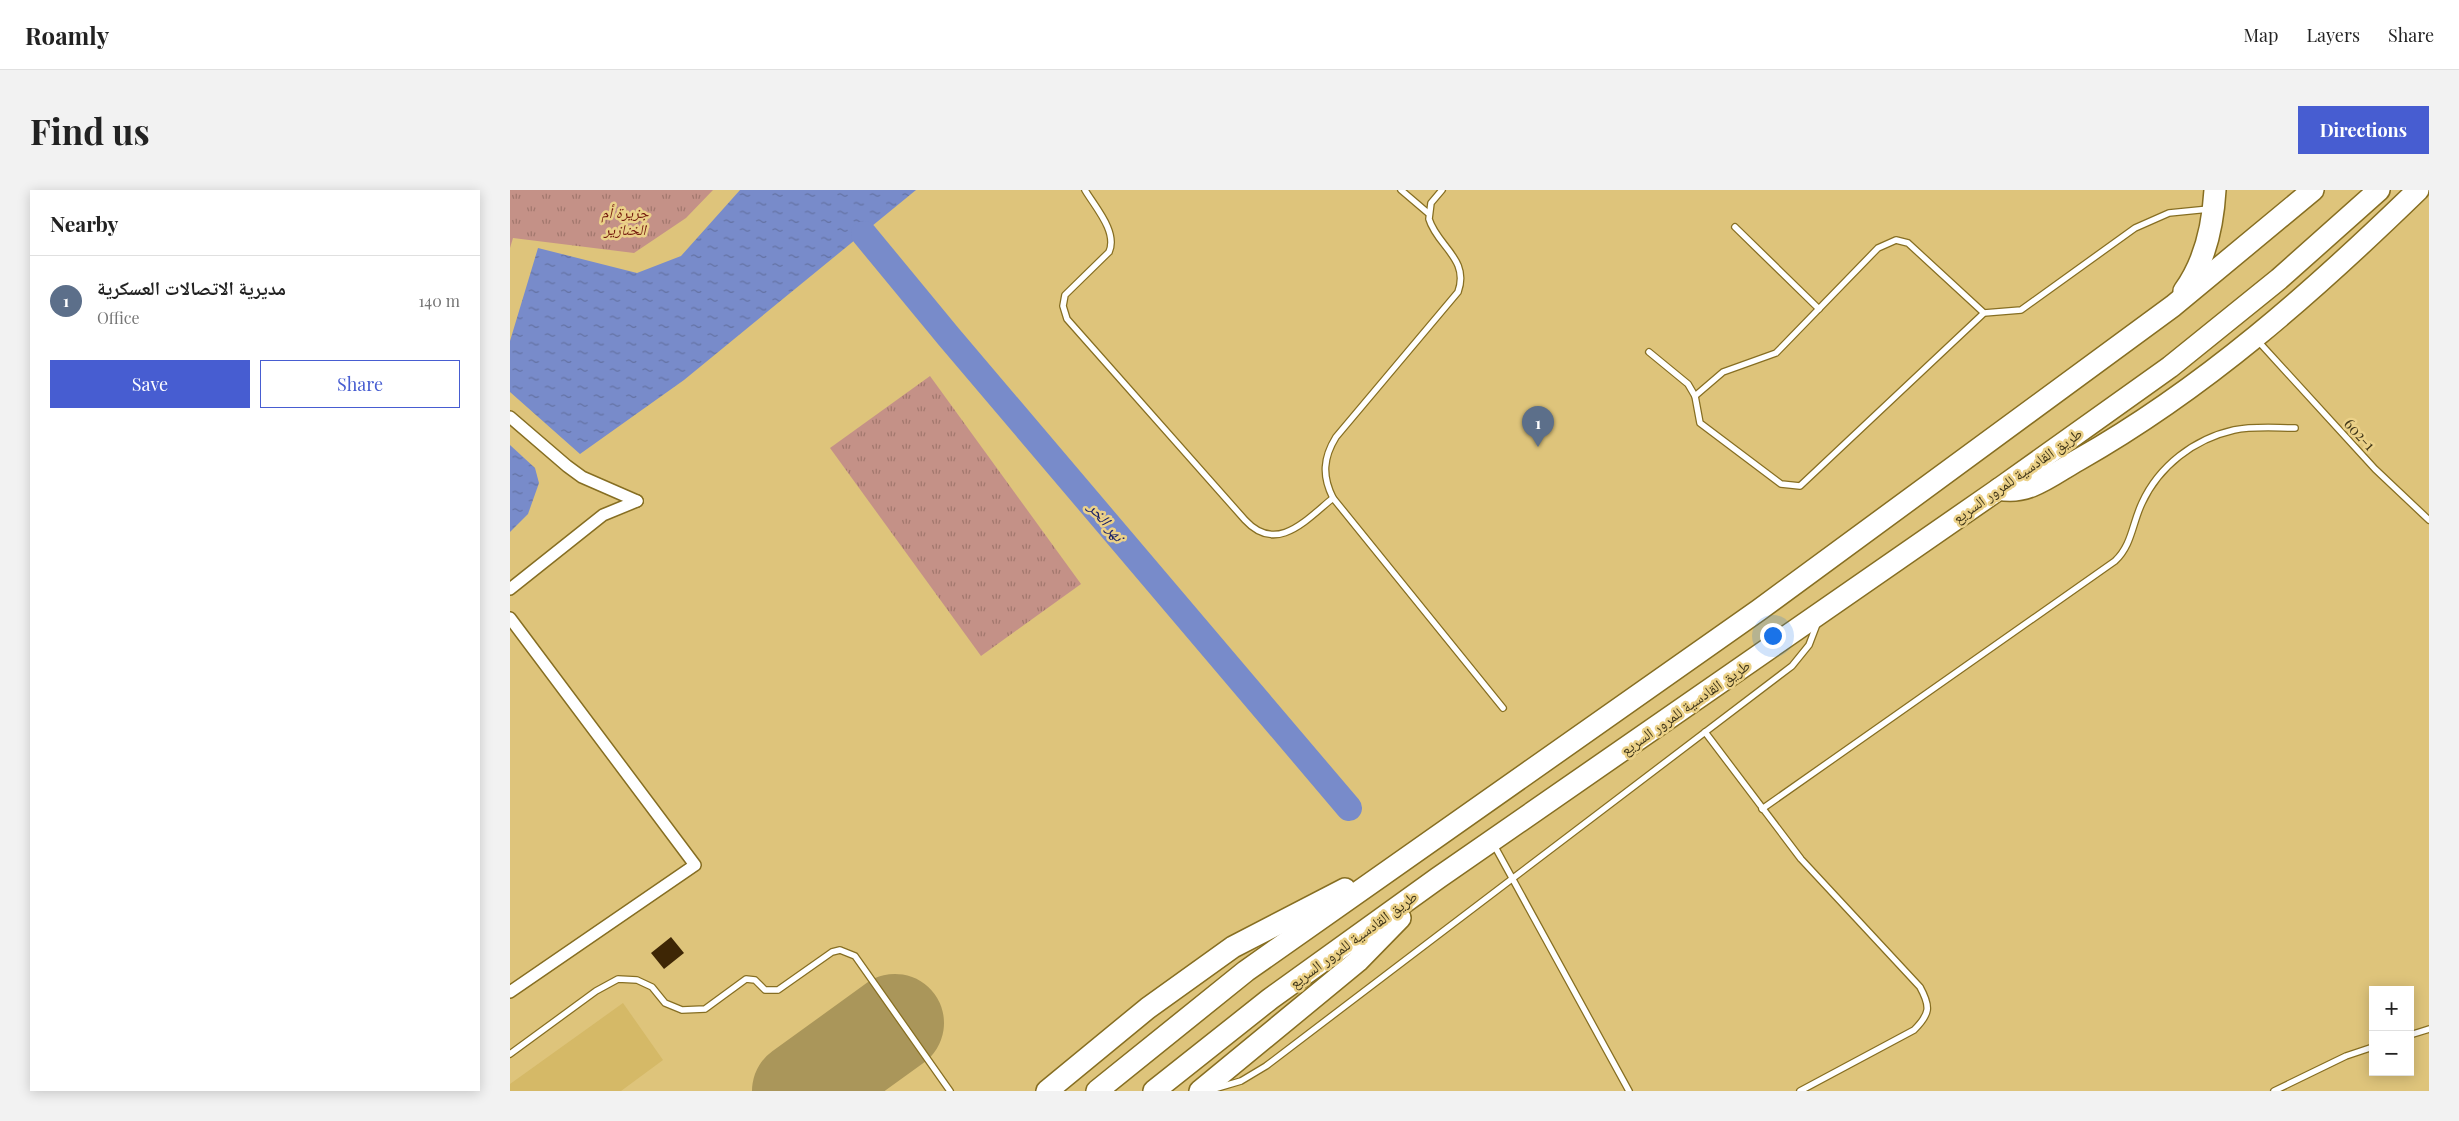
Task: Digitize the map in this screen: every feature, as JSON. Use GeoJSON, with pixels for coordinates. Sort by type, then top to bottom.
{"type":"FeatureCollection","features":[{"type":"Feature","properties":{"kind":"highway"},"geometry":{"type":"LineString","coordinates":[[1097,1091],[1246,971],[1767,604],[2173,306],[2313,190]]}},
{"type":"Feature","properties":{"kind":"highway","name":"طريق القادسية للمرور السريع"},"geometry":{"type":"LineString","coordinates":[[1154,1091],[1270,998],[1438,878],[1999,489],[2170,367],[2279,279],[2378,190]]}},
{"type":"Feature","properties":{"kind":"highway"},"geometry":{"type":"LineString","coordinates":[[1999,489],[2021,490],[2090,453],[2196,384],[2307,295],[2418,190]]}},
{"type":"Feature","properties":{"kind":"highway"},"geometry":{"type":"LineString","coordinates":[[2173,306],[2201,260],[2209,234],[2214,199]]}},
{"type":"Feature","properties":{"kind":"highway"},"geometry":{"type":"LineString","coordinates":[[1047,1091],[1148,1008],[1233,947],[1416,851]]}},
{"type":"Feature","properties":{"kind":"highway"},"geometry":{"type":"LineString","coordinates":[[1201,1091],[1358,961],[1438,878]]}},
{"type":"Feature","properties":{"kind":"street"},"geometry":{"type":"LineString","coordinates":[[510,417],[582,477],[637,501],[603,515],[510,589]]}},
{"type":"Feature","properties":{"kind":"street"},"geometry":{"type":"LineString","coordinates":[[510,618],[695,865],[510,992]]}},
{"type":"Feature","properties":{"kind":"lane"},"geometry":{"type":"LineString","coordinates":[[1085,190],[1110,233],[1112,243],[1109,252],[1065,295],[1063,306],[1067,319],[1238,512],[1257,530],[1272,535],[1287,533],[1333,498]]}},
{"type":"Feature","properties":{"kind":"lane"},"geometry":{"type":"LineString","coordinates":[[1401,190],[1428,214]]}},
{"type":"Feature","properties":{"kind":"lane"},"geometry":{"type":"LineString","coordinates":[[1442,190],[1431,203],[1428,214],[1430,224],[1459,265],[1460,286],[1458,292],[1329,448],[1325,473],[1333,498],[1503,708]]}},
{"type":"Feature","properties":{"kind":"lane"},"geometry":{"type":"LineString","coordinates":[[1649,352],[1688,384],[1695,396],[1700,423],[1781,484],[1800,486],[1984,313],[2021,310],[2135,228],[2169,213],[2214,199]]}},
{"type":"Feature","properties":{"kind":"lane"},"geometry":{"type":"LineString","coordinates":[[1735,227],[1819,309]]}},
{"type":"Feature","properties":{"kind":"lane"},"geometry":{"type":"LineString","coordinates":[[1695,396],[1723,372],[1776,353],[1878,248],[1896,240],[1908,243],[1984,313]]}},
{"type":"Feature","properties":{"kind":"lane","name":"602-1"},"geometry":{"type":"LineString","coordinates":[[2254,337],[2375,468],[2429,520]]}},
{"type":"Feature","properties":{"kind":"lane"},"geometry":{"type":"LineString","coordinates":[[1762,809],[2115,562],[2129,543],[2137,515],[2147,493],[2170,464],[2184,452],[2217,434],[2235,430],[2295,428]]}},
{"type":"Feature","properties":{"kind":"lane"},"geometry":{"type":"LineString","coordinates":[[1201,1091],[1235,1083],[1266,1066],[1705,732],[1798,660],[1814,636],[1818,615]]}},
{"type":"Feature","properties":{"kind":"lane"},"geometry":{"type":"LineString","coordinates":[[1705,732],[1801,859],[1920,986],[1928,1001],[1926,1018],[1914,1030],[1800,1091]]}},
{"type":"Feature","properties":{"kind":"lane"},"geometry":{"type":"LineString","coordinates":[[1492,842],[1629,1091]]}},
{"type":"Feature","properties":{"kind":"lane"},"geometry":{"type":"LineString","coordinates":[[510,1054],[596,992],[618,979],[637,980],[652,987],[665,1003],[682,1010],[705,1009],[746,979],[755,980],[765,990],[778,990],[832,952],[840,950],[855,956],[950,1091]]}},
{"type":"Feature","properties":{"kind":"lane"},"geometry":{"type":"LineString","coordinates":[[2414,1034],[2429,1028]]}},
{"type":"Feature","properties":{"kind":"lane"},"geometry":{"type":"LineString","coordinates":[[2274,1091],[2346,1056],[2369,1048]]}},
{"type":"Feature","properties":{"kind":"shaded area"},"geometry":{"type":"Polygon","coordinates":[[[623,1003],[663,1060],[621,1091],[510,1091],[510,1084],[623,1003]]]}},
{"type":"Feature","properties":{"kind":"green space","name":"جزيرة أم الخنازير"},"geometry":{"type":"Polygon","coordinates":[[[510,190],[713,190],[686,218],[634,253],[513,238],[510,248],[510,190]]]}},
{"type":"Feature","properties":{"kind":"green space"},"geometry":{"type":"Polygon","coordinates":[[[930,376],[1081,584],[981,656],[830,448],[930,376]]]}},
{"type":"Feature","properties":{"kind":"water"},"geometry":{"type":"Polygon","coordinates":[[[740,190],[916,190],[684,380],[580,454],[510,392],[510,341],[538,248],[637,273],[681,256],[740,190]]]}},
{"type":"Feature","properties":{"kind":"water"},"geometry":{"type":"Polygon","coordinates":[[[510,445],[535,468],[539,483],[528,514],[510,532],[510,445]]]}},
{"type":"Feature","properties":{"kind":"building"},"geometry":{"type":"Polygon","coordinates":[[[671,937],[684,953],[664,969],[651,953],[671,937]]]}},
{"type":"Feature","properties":{"kind":"waterway","name":"نهر الخر"},"geometry":{"type":"LineString","coordinates":[[864,234],[949,337],[1349,808]]}},
{"type":"Feature","properties":{"kind":"runway"},"geometry":{"type":"LineString","coordinates":[[801,1091],[895,1023]]}},
{"type":"Feature","properties":{"kind":"place","name":"مديرية الاتصالات العسكرية"},"geometry":{"type":"Point","coordinates":[1538,447]}}]}
